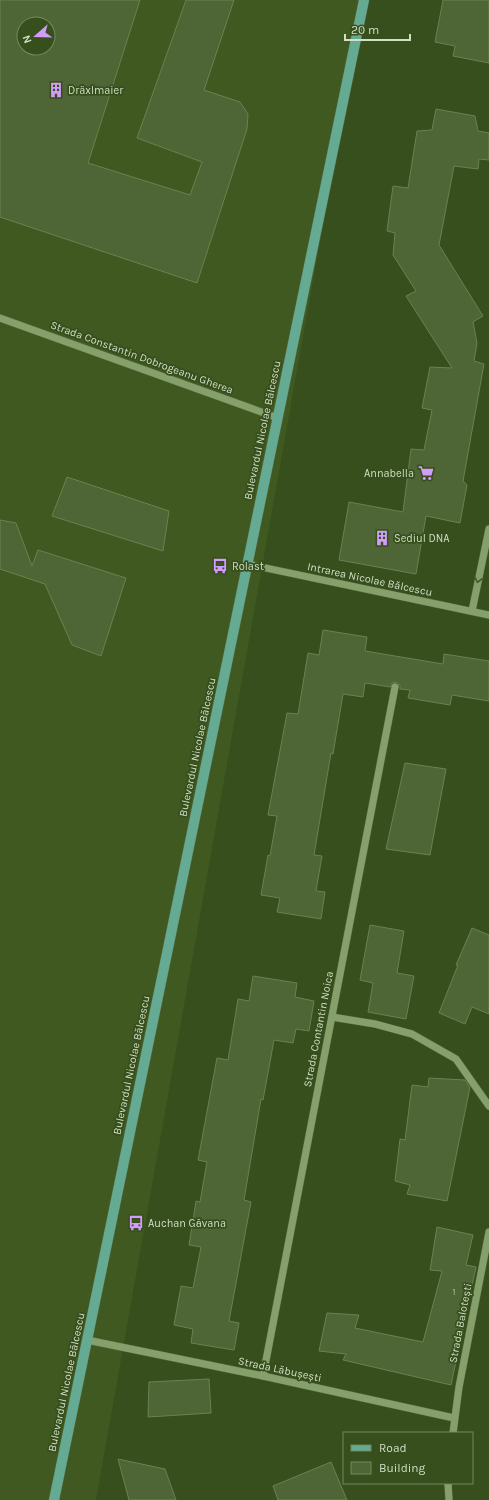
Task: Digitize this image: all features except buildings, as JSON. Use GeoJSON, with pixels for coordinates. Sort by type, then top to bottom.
{"type":"FeatureCollection","features":[{"type":"Feature","properties":{"kind":"main road","name":"Bulevardul Nicolae Bălcescu"},"geometry":{"type":"LineString","coordinates":[[54,1500],[364,0]]}},
{"type":"Feature","properties":{"kind":"street","name":"Strada Constantin Dobrogeanu Gherea"},"geometry":{"type":"LineString","coordinates":[[0,318],[278,418]]}},
{"type":"Feature","properties":{"kind":"street"},"geometry":{"type":"LineString","coordinates":[[472,611],[489,529]]}},
{"type":"Feature","properties":{"kind":"street","name":"Intrarea Nicolae Bălcescu"},"geometry":{"type":"LineString","coordinates":[[247,564],[489,615]]}},
{"type":"Feature","properties":{"kind":"street","name":"Strada Contantin Noica"},"geometry":{"type":"LineString","coordinates":[[263,1376],[395,687]]}},
{"type":"Feature","properties":{"kind":"street"},"geometry":{"type":"LineString","coordinates":[[332,1017],[375,1024],[412,1034],[456,1059],[489,1106]]}},
{"type":"Feature","properties":{"kind":"street","name":"Strada Balotești"},"geometry":{"type":"LineString","coordinates":[[454,1418],[489,1232]]}},
{"type":"Feature","properties":{"kind":"street","name":"Strada Lăbușești"},"geometry":{"type":"LineString","coordinates":[[87,1340],[263,1376],[454,1418]]}},
{"type":"Feature","properties":{"kind":"street"},"geometry":{"type":"LineString","coordinates":[[453,1432],[454,1418]]}},
{"type":"Feature","properties":{"kind":"street"},"geometry":{"type":"LineString","coordinates":[[448,1484],[449,1500]]}},
{"type":"Feature","properties":{"kind":"shaded area"},"geometry":{"type":"Polygon","coordinates":[[[0,0],[363,0],[96,1500],[0,1500],[0,0]]]}},
{"type":"Feature","properties":{"kind":"place","name":"Dräxlmaier"},"geometry":{"type":"Point","coordinates":[56,90]}},
{"type":"Feature","properties":{"kind":"place","name":"Annabella"},"geometry":{"type":"Point","coordinates":[426,473]}},
{"type":"Feature","properties":{"kind":"place","name":"Sediul DNA"},"geometry":{"type":"Point","coordinates":[382,538]}},
{"type":"Feature","properties":{"kind":"place","name":"Rolast"},"geometry":{"type":"Point","coordinates":[220,566]}},
{"type":"Feature","properties":{"kind":"place","name":"Auchan Găvana"},"geometry":{"type":"Point","coordinates":[136,1223]}}]}
